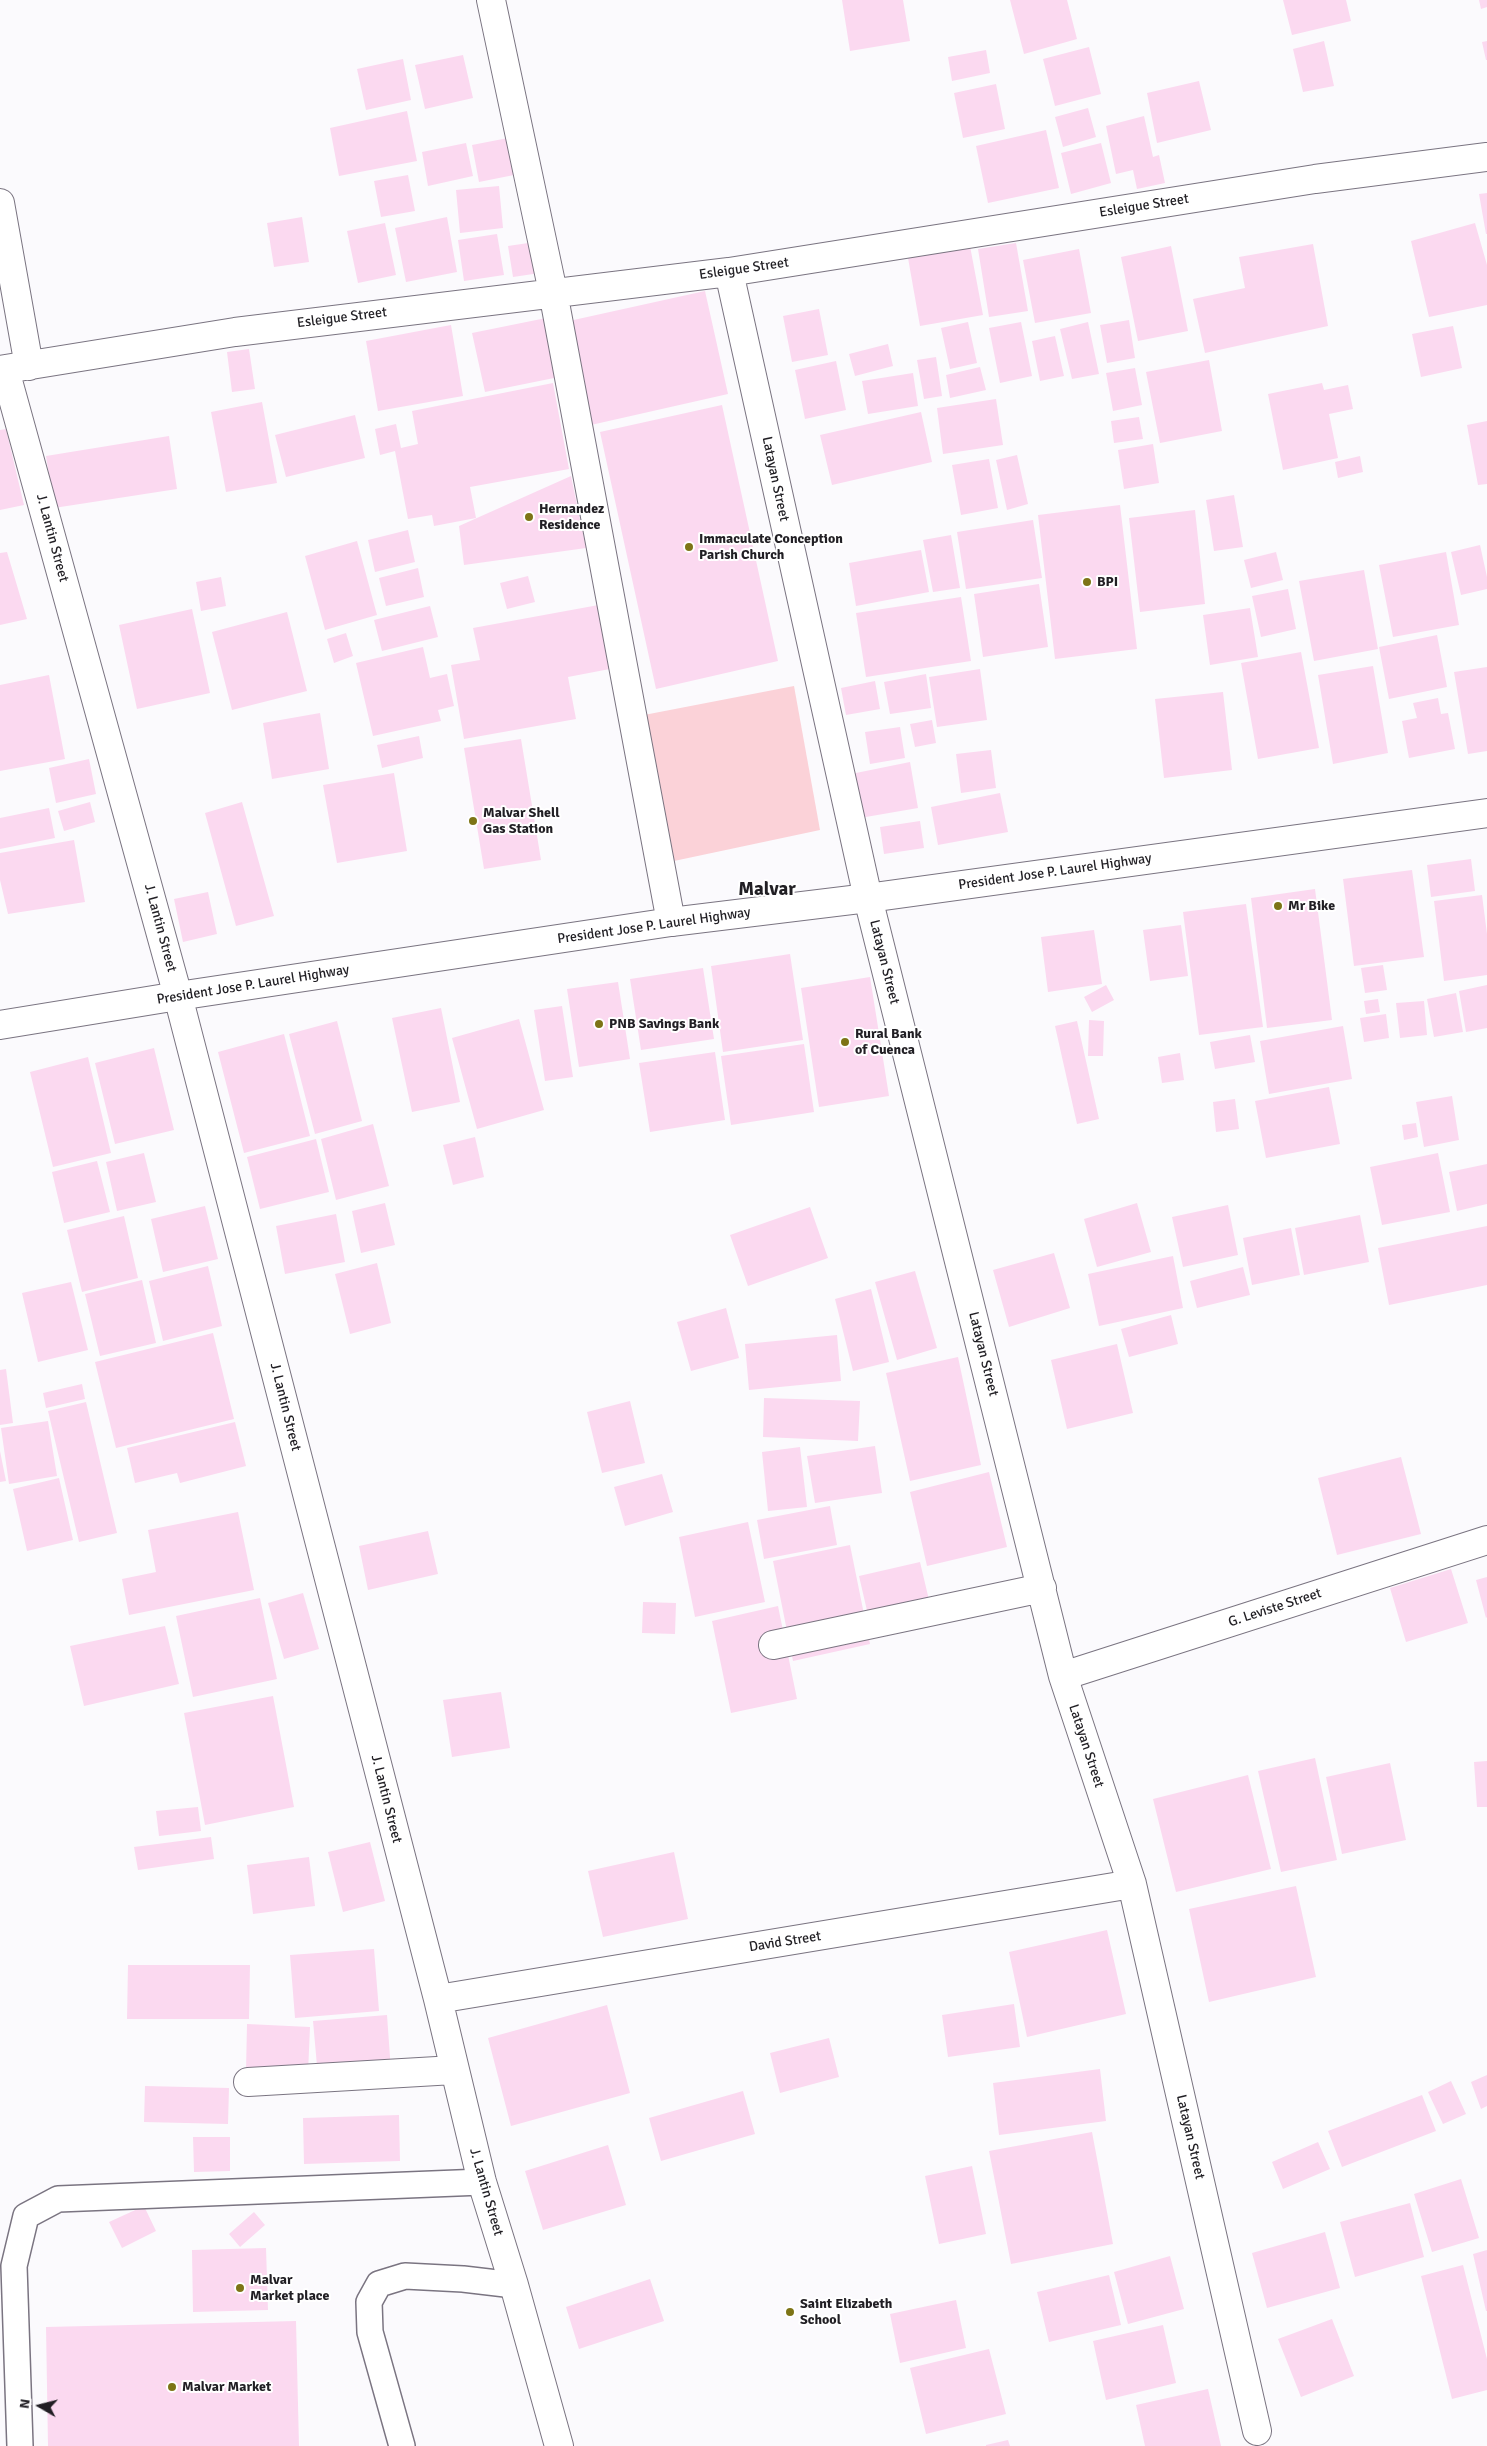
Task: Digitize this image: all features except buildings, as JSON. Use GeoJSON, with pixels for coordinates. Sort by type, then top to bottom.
{"type":"FeatureCollection","features":[{"type":"Feature","properties":{"kind":"main road"},"geometry":{"type":"LineString","coordinates":[[491,0],[553,292],[671,922]]}},
{"type":"Feature","properties":{"kind":"main road","name":"Esleigue Street"},"geometry":{"type":"LineString","coordinates":[[12,369],[235,332],[730,272],[1315,179],[1487,157]]}},
{"type":"Feature","properties":{"kind":"main road","name":"J. Lantin Street"},"geometry":{"type":"LineString","coordinates":[[0,203],[12,369],[178,996],[438,1999],[482,2182],[514,2285],[558,2446]]}},
{"type":"Feature","properties":{"kind":"main road","name":"Latayan Street"},"geometry":{"type":"LineString","coordinates":[[730,272],[868,898],[1063,1676],[1132,1884],[1257,2431]]}},
{"type":"Feature","properties":{"kind":"main road","name":"President Jose P. Laurel Highway"},"geometry":{"type":"LineString","coordinates":[[0,1025],[178,996],[671,922],[868,898],[1487,813]]}},
{"type":"Feature","properties":{"kind":"main road","name":"G. Leviste Street"},"geometry":{"type":"LineString","coordinates":[[1063,1676],[1487,1540]]}},
{"type":"Feature","properties":{"kind":"main road"},"geometry":{"type":"LineString","coordinates":[[773,1645],[1042,1588]]}},
{"type":"Feature","properties":{"kind":"main road","name":"David Street"},"geometry":{"type":"LineString","coordinates":[[438,1999],[1132,1884]]}},
{"type":"Feature","properties":{"kind":"main road"},"geometry":{"type":"LineString","coordinates":[[248,2082],[454,2070]]}},
{"type":"Feature","properties":{"kind":"lane"},"geometry":{"type":"LineString","coordinates":[[20,2446],[14,2266],[26,2216],[58,2199],[482,2182]]}},
{"type":"Feature","properties":{"kind":"lane"},"geometry":{"type":"LineString","coordinates":[[402,2446],[370,2332],[369,2302],[379,2284],[405,2276],[463,2279],[514,2285]]}},
{"type":"Feature","properties":{"kind":"shaded area"},"geometry":{"type":"Polygon","coordinates":[[[794,686],[820,830],[674,861],[644,715],[794,686]]]}},
{"type":"Feature","properties":{"kind":"place","name":"Hernandez Residence"},"geometry":{"type":"Point","coordinates":[529,517]}},
{"type":"Feature","properties":{"kind":"place","name":"Immaculate Conception Parish Church"},"geometry":{"type":"Point","coordinates":[689,547]}},
{"type":"Feature","properties":{"kind":"place","name":"BPI"},"geometry":{"type":"Point","coordinates":[1087,582]}},
{"type":"Feature","properties":{"kind":"place","name":"Malvar Shell Gas Station"},"geometry":{"type":"Point","coordinates":[473,821]}},
{"type":"Feature","properties":{"kind":"place","name":"Mr Bike"},"geometry":{"type":"Point","coordinates":[1278,906]}},
{"type":"Feature","properties":{"kind":"place","name":"PNB Savings Bank"},"geometry":{"type":"Point","coordinates":[599,1024]}},
{"type":"Feature","properties":{"kind":"place","name":"Rural Bank of Cuenca"},"geometry":{"type":"Point","coordinates":[845,1042]}},
{"type":"Feature","properties":{"kind":"place","name":"Malvar Market place"},"geometry":{"type":"Point","coordinates":[240,2288]}},
{"type":"Feature","properties":{"kind":"place","name":"Saint Elizabeth School"},"geometry":{"type":"Point","coordinates":[790,2312]}},
{"type":"Feature","properties":{"kind":"place","name":"Malvar Market"},"geometry":{"type":"Point","coordinates":[172,2387]}},
{"type":"Feature","properties":{"kind":"district","name":"Malvar"},"geometry":{"type":"Point","coordinates":[767,890]}}]}
